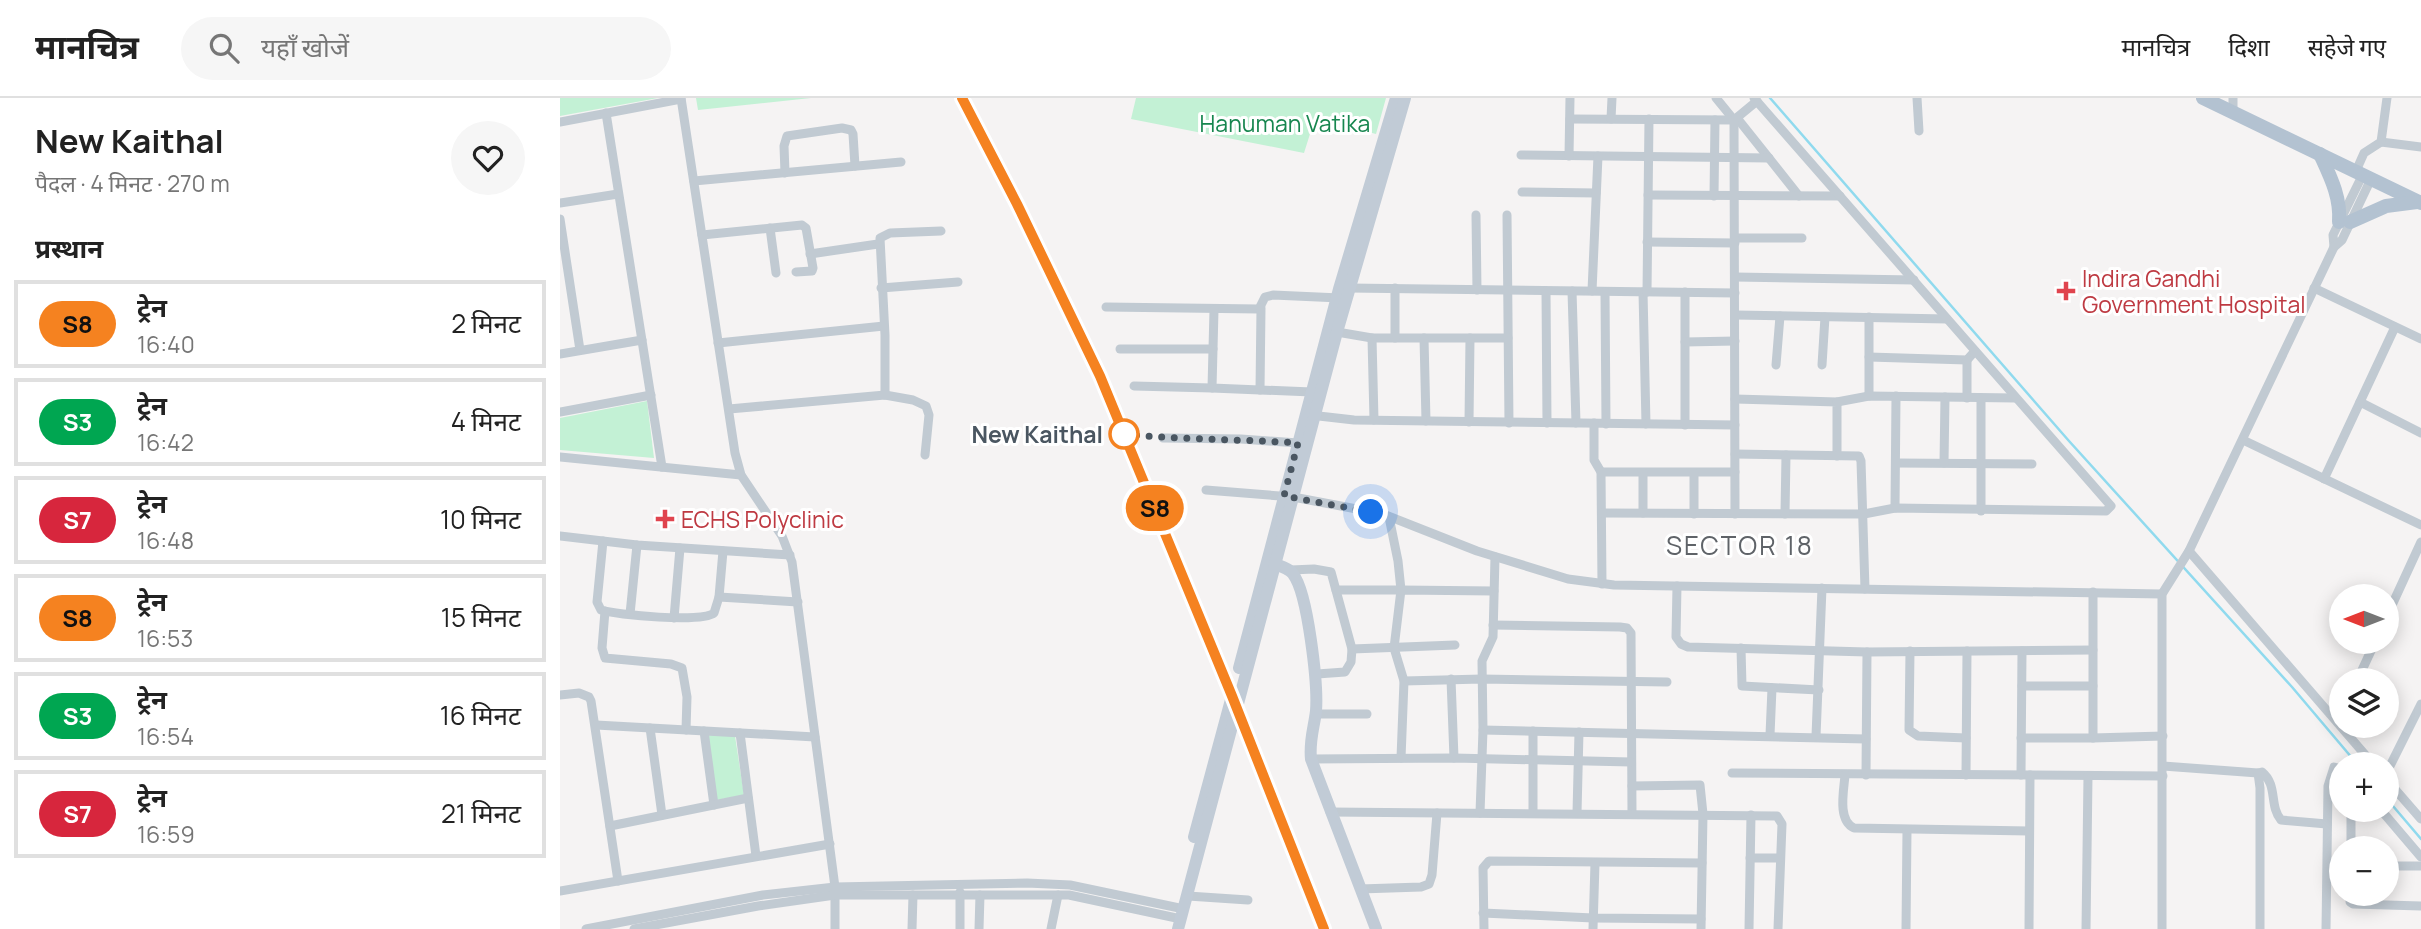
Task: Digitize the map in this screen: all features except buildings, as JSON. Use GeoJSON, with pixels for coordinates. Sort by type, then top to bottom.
{"type":"FeatureCollection","features":[{"type":"Feature","properties":{"kind":"main road"},"geometry":{"type":"LineString","coordinates":[[1177,919],[1270,562],[1337,332],[1344,295],[1396,98]]}},
{"type":"Feature","properties":{"kind":"main road"},"geometry":{"type":"LineString","coordinates":[[1288,497],[1298,443],[1311,415],[1312,393],[1405,98]]}},
{"type":"Feature","properties":{"kind":"main road"},"geometry":{"type":"LineString","coordinates":[[2203,98],[2233,105],[2320,154],[2419,202]]}},
{"type":"Feature","properties":{"kind":"main road"},"geometry":{"type":"LineString","coordinates":[[2320,154],[2345,222],[2386,206],[2419,202]]}},
{"type":"Feature","properties":{"kind":"main road"},"geometry":{"type":"LineString","coordinates":[[1270,562],[1291,570],[1299,584],[1317,674],[1315,714],[1309,742],[1311,759],[1376,929]]}},
{"type":"Feature","properties":{"kind":"main road"},"geometry":{"type":"LineString","coordinates":[[1177,919],[1188,896],[1270,562]]}},
{"type":"Feature","properties":{"kind":"street"},"geometry":{"type":"LineString","coordinates":[[560,122],[681,98],[741,475],[782,536],[790,555],[830,844],[835,891],[835,929]]}},
{"type":"Feature","properties":{"kind":"street"},"geometry":{"type":"LineString","coordinates":[[1569,156],[1570,98]]}},
{"type":"Feature","properties":{"kind":"street"},"geometry":{"type":"LineString","coordinates":[[1611,119],[1612,98]]}},
{"type":"Feature","properties":{"kind":"street"},"geometry":{"type":"LineString","coordinates":[[1716,98],[1799,196]]}},
{"type":"Feature","properties":{"kind":"street"},"geometry":{"type":"LineString","coordinates":[[1917,98],[1919,131]]}},
{"type":"Feature","properties":{"kind":"street"},"geometry":{"type":"LineString","coordinates":[[2381,142],[2387,98]]}},
{"type":"Feature","properties":{"kind":"street"},"geometry":{"type":"LineString","coordinates":[[1570,118],[1735,119],[1755,99],[2111,506],[2106,512],[1895,508],[1864,514],[1602,513]]}},
{"type":"Feature","properties":{"kind":"street"},"geometry":{"type":"LineString","coordinates":[[606,113],[662,467]]}},
{"type":"Feature","properties":{"kind":"street"},"geometry":{"type":"LineString","coordinates":[[1646,424],[1645,292],[1649,119]]}},
{"type":"Feature","properties":{"kind":"street"},"geometry":{"type":"LineString","coordinates":[[1735,119],[1735,514]]}},
{"type":"Feature","properties":{"kind":"street"},"geometry":{"type":"LineString","coordinates":[[1714,196],[1715,120]]}},
{"type":"Feature","properties":{"kind":"street"},"geometry":{"type":"LineString","coordinates":[[785,173],[784,146],[787,136],[842,128],[851,130],[853,134],[855,166]]}},
{"type":"Feature","properties":{"kind":"street"},"geometry":{"type":"LineString","coordinates":[[2162,929],[2162,594],[2188,554],[2334,247],[2333,235],[2345,222],[2363,175],[2364,153],[2381,142],[2421,147]]}},
{"type":"Feature","properties":{"kind":"street"},"geometry":{"type":"LineString","coordinates":[[1521,155],[1769,158]]}},
{"type":"Feature","properties":{"kind":"street"},"geometry":{"type":"LineString","coordinates":[[1592,291],[1598,156]]}},
{"type":"Feature","properties":{"kind":"street"},"geometry":{"type":"LineString","coordinates":[[694,181],[901,162]]}},
{"type":"Feature","properties":{"kind":"street"},"geometry":{"type":"LineString","coordinates":[[1522,191],[1596,193]]}},
{"type":"Feature","properties":{"kind":"street"},"geometry":{"type":"LineString","coordinates":[[560,203],[618,194]]}},
{"type":"Feature","properties":{"kind":"street"},"geometry":{"type":"LineString","coordinates":[[1648,195],[1840,196]]}},
{"type":"Feature","properties":{"kind":"street"},"geometry":{"type":"LineString","coordinates":[[1476,215],[1477,290]]}},
{"type":"Feature","properties":{"kind":"street"},"geometry":{"type":"LineString","coordinates":[[1507,215],[1509,423]]}},
{"type":"Feature","properties":{"kind":"street"},"geometry":{"type":"LineString","coordinates":[[560,219],[580,351]]}},
{"type":"Feature","properties":{"kind":"street"},"geometry":{"type":"LineString","coordinates":[[702,235],[802,225],[806,228],[813,270],[796,272]]}},
{"type":"Feature","properties":{"kind":"street"},"geometry":{"type":"LineString","coordinates":[[770,228],[776,273]]}},
{"type":"Feature","properties":{"kind":"street"},"geometry":{"type":"LineString","coordinates":[[884,395],[884,326],[878,244],[880,238],[890,233],[940,231]]}},
{"type":"Feature","properties":{"kind":"street"},"geometry":{"type":"LineString","coordinates":[[1647,243],[1802,238]]}},
{"type":"Feature","properties":{"kind":"street"},"geometry":{"type":"LineString","coordinates":[[810,254],[878,244]]}},
{"type":"Feature","properties":{"kind":"street"},"geometry":{"type":"LineString","coordinates":[[1735,277],[1914,280]]}},
{"type":"Feature","properties":{"kind":"street"},"geometry":{"type":"LineString","coordinates":[[881,288],[958,282]]}},
{"type":"Feature","properties":{"kind":"street"},"geometry":{"type":"LineString","coordinates":[[1395,288],[1395,338]]}},
{"type":"Feature","properties":{"kind":"street"},"geometry":{"type":"LineString","coordinates":[[1260,390],[1261,308],[1265,297],[1273,295],[1344,295],[1395,288],[1735,293]]}},
{"type":"Feature","properties":{"kind":"street"},"geometry":{"type":"LineString","coordinates":[[2315,288],[2421,339]]}},
{"type":"Feature","properties":{"kind":"street"},"geometry":{"type":"LineString","coordinates":[[1546,291],[1547,423]]}},
{"type":"Feature","properties":{"kind":"street"},"geometry":{"type":"LineString","coordinates":[[1572,291],[1576,424]]}},
{"type":"Feature","properties":{"kind":"street"},"geometry":{"type":"LineString","coordinates":[[1605,292],[1606,424]]}},
{"type":"Feature","properties":{"kind":"street"},"geometry":{"type":"LineString","coordinates":[[1685,292],[1685,425]]}},
{"type":"Feature","properties":{"kind":"street"},"geometry":{"type":"LineString","coordinates":[[1106,307],[1214,310],[1261,308]]}},
{"type":"Feature","properties":{"kind":"street"},"geometry":{"type":"LineString","coordinates":[[1212,388],[1214,310]]}},
{"type":"Feature","properties":{"kind":"street"},"geometry":{"type":"LineString","coordinates":[[1735,315],[1947,319]]}},
{"type":"Feature","properties":{"kind":"street"},"geometry":{"type":"LineString","coordinates":[[1776,365],[1780,316]]}},
{"type":"Feature","properties":{"kind":"street"},"geometry":{"type":"LineString","coordinates":[[1822,365],[1825,317]]}},
{"type":"Feature","properties":{"kind":"street"},"geometry":{"type":"LineString","coordinates":[[1869,317],[1869,396]]}},
{"type":"Feature","properties":{"kind":"street"},"geometry":{"type":"LineString","coordinates":[[718,343],[884,326]]}},
{"type":"Feature","properties":{"kind":"street"},"geometry":{"type":"LineString","coordinates":[[2324,479],[2395,327]]}},
{"type":"Feature","properties":{"kind":"street"},"geometry":{"type":"LineString","coordinates":[[1337,332],[1372,338],[1508,338]]}},
{"type":"Feature","properties":{"kind":"street"},"geometry":{"type":"LineString","coordinates":[[1372,338],[1374,420]]}},
{"type":"Feature","properties":{"kind":"street"},"geometry":{"type":"LineString","coordinates":[[1424,338],[1426,421]]}},
{"type":"Feature","properties":{"kind":"street"},"geometry":{"type":"LineString","coordinates":[[1469,422],[1470,338]]}},
{"type":"Feature","properties":{"kind":"street"},"geometry":{"type":"LineString","coordinates":[[560,354],[642,340]]}},
{"type":"Feature","properties":{"kind":"street"},"geometry":{"type":"LineString","coordinates":[[1685,342],[1735,341]]}},
{"type":"Feature","properties":{"kind":"street"},"geometry":{"type":"LineString","coordinates":[[1120,349],[1213,349]]}},
{"type":"Feature","properties":{"kind":"street"},"geometry":{"type":"LineString","coordinates":[[1966,398],[1967,360],[1975,352]]}},
{"type":"Feature","properties":{"kind":"street"},"geometry":{"type":"LineString","coordinates":[[1869,356],[1967,360]]}},
{"type":"Feature","properties":{"kind":"street"},"geometry":{"type":"LineString","coordinates":[[1134,386],[1312,393]]}},
{"type":"Feature","properties":{"kind":"street"},"geometry":{"type":"LineString","coordinates":[[560,412],[651,395]]}},
{"type":"Feature","properties":{"kind":"street"},"geometry":{"type":"LineString","coordinates":[[729,408],[884,395],[913,400],[926,406],[929,415],[925,456]]}},
{"type":"Feature","properties":{"kind":"street"},"geometry":{"type":"LineString","coordinates":[[1735,400],[1837,402],[1869,396],[2015,398]]}},
{"type":"Feature","properties":{"kind":"street"},"geometry":{"type":"LineString","coordinates":[[1895,508],[1896,396]]}},
{"type":"Feature","properties":{"kind":"street"},"geometry":{"type":"LineString","coordinates":[[1944,463],[1945,397]]}},
{"type":"Feature","properties":{"kind":"street"},"geometry":{"type":"LineString","coordinates":[[1981,398],[1981,511]]}},
{"type":"Feature","properties":{"kind":"street"},"geometry":{"type":"LineString","coordinates":[[1837,402],[1837,456]]}},
{"type":"Feature","properties":{"kind":"street"},"geometry":{"type":"LineString","coordinates":[[2360,402],[2421,432]]}},
{"type":"Feature","properties":{"kind":"street"},"geometry":{"type":"LineString","coordinates":[[1311,415],[1374,420],[1735,425]]}},
{"type":"Feature","properties":{"kind":"street"},"geometry":{"type":"LineString","coordinates":[[1594,424],[1594,460],[1601,471],[1602,584]]}},
{"type":"Feature","properties":{"kind":"street"},"geometry":{"type":"LineString","coordinates":[[1163,438],[1298,443]]}},
{"type":"Feature","properties":{"kind":"street"},"geometry":{"type":"LineString","coordinates":[[2242,440],[2421,525]]}},
{"type":"Feature","properties":{"kind":"street"},"geometry":{"type":"LineString","coordinates":[[1735,454],[1859,456],[1864,514],[1865,589]]}},
{"type":"Feature","properties":{"kind":"street"},"geometry":{"type":"LineString","coordinates":[[1785,514],[1786,455]]}},
{"type":"Feature","properties":{"kind":"street"},"geometry":{"type":"LineString","coordinates":[[560,457],[741,475]]}},
{"type":"Feature","properties":{"kind":"street"},"geometry":{"type":"LineString","coordinates":[[1896,463],[2032,464]]}},
{"type":"Feature","properties":{"kind":"street"},"geometry":{"type":"LineString","coordinates":[[1601,471],[1735,472]]}},
{"type":"Feature","properties":{"kind":"street"},"geometry":{"type":"LineString","coordinates":[[1643,473],[1643,513]]}},
{"type":"Feature","properties":{"kind":"street"},"geometry":{"type":"LineString","coordinates":[[1694,473],[1694,513]]}},
{"type":"Feature","properties":{"kind":"street"},"geometry":{"type":"LineString","coordinates":[[1206,490],[1288,497],[1390,517],[1495,557],[1568,579],[1602,584],[2162,594]]}},
{"type":"Feature","properties":{"kind":"street"},"geometry":{"type":"LineString","coordinates":[[1390,517],[1401,590],[1394,648],[1405,681],[1401,758]]}},
{"type":"Feature","properties":{"kind":"street"},"geometry":{"type":"LineString","coordinates":[[560,536],[637,545],[790,555]]}},
{"type":"Feature","properties":{"kind":"street"},"geometry":{"type":"LineString","coordinates":[[603,541],[597,602],[601,610],[674,618],[710,617],[714,613],[719,597],[723,551]]}},
{"type":"Feature","properties":{"kind":"street"},"geometry":{"type":"LineString","coordinates":[[2399,590],[2421,542]]}},
{"type":"Feature","properties":{"kind":"street"},"geometry":{"type":"LineString","coordinates":[[630,614],[637,545]]}},
{"type":"Feature","properties":{"kind":"street"},"geometry":{"type":"LineString","coordinates":[[674,618],[680,548]]}},
{"type":"Feature","properties":{"kind":"street"},"geometry":{"type":"LineString","coordinates":[[2188,554],[2329,706]]}},
{"type":"Feature","properties":{"kind":"street"},"geometry":{"type":"LineString","coordinates":[[1480,813],[1482,661],[1491,644],[1495,557]]}},
{"type":"Feature","properties":{"kind":"street"},"geometry":{"type":"LineString","coordinates":[[1291,570],[1325,569],[1331,572],[1352,649],[1351,662],[1345,672],[1317,674]]}},
{"type":"Feature","properties":{"kind":"street"},"geometry":{"type":"LineString","coordinates":[[1677,586],[1675,631],[1681,644],[1688,647],[1867,652],[2093,650]]}},
{"type":"Feature","properties":{"kind":"street"},"geometry":{"type":"LineString","coordinates":[[1816,736],[1822,588]]}},
{"type":"Feature","properties":{"kind":"street"},"geometry":{"type":"LineString","coordinates":[[1336,590],[1494,591]]}},
{"type":"Feature","properties":{"kind":"street"},"geometry":{"type":"LineString","coordinates":[[2093,738],[2094,592]]}},
{"type":"Feature","properties":{"kind":"street"},"geometry":{"type":"LineString","coordinates":[[719,597],[798,603]]}},
{"type":"Feature","properties":{"kind":"street"},"geometry":{"type":"LineString","coordinates":[[605,611],[602,649],[605,658],[671,664],[682,668],[687,697],[686,730]]}},
{"type":"Feature","properties":{"kind":"street"},"geometry":{"type":"LineString","coordinates":[[1493,625],[1628,628],[1632,640],[1632,814]]}},
{"type":"Feature","properties":{"kind":"street"},"geometry":{"type":"LineString","coordinates":[[1352,649],[1455,645]]}},
{"type":"Feature","properties":{"kind":"street"},"geometry":{"type":"LineString","coordinates":[[1741,648],[1742,685],[1819,690]]}},
{"type":"Feature","properties":{"kind":"street"},"geometry":{"type":"LineString","coordinates":[[1910,651],[1909,730],[1912,735],[1966,738]]}},
{"type":"Feature","properties":{"kind":"street"},"geometry":{"type":"LineString","coordinates":[[1966,775],[1967,651]]}},
{"type":"Feature","properties":{"kind":"street"},"geometry":{"type":"LineString","coordinates":[[2022,651],[2021,738],[2029,831],[2029,929]]}},
{"type":"Feature","properties":{"kind":"street"},"geometry":{"type":"LineString","coordinates":[[1866,775],[1867,652]]}},
{"type":"Feature","properties":{"kind":"street"},"geometry":{"type":"LineString","coordinates":[[1405,681],[1482,679],[1667,682]]}},
{"type":"Feature","properties":{"kind":"street"},"geometry":{"type":"LineString","coordinates":[[1451,680],[1454,758]]}},
{"type":"Feature","properties":{"kind":"street"},"geometry":{"type":"LineString","coordinates":[[2022,686],[2093,686]]}},
{"type":"Feature","properties":{"kind":"street"},"geometry":{"type":"LineString","coordinates":[[1770,735],[1772,688]]}},
{"type":"Feature","properties":{"kind":"street"},"geometry":{"type":"LineString","coordinates":[[560,695],[579,693],[589,697],[596,725],[618,881]]}},
{"type":"Feature","properties":{"kind":"street"},"geometry":{"type":"LineString","coordinates":[[2397,752],[2421,704]]}},
{"type":"Feature","properties":{"kind":"street"},"geometry":{"type":"LineString","coordinates":[[1315,714],[1367,714]]}},
{"type":"Feature","properties":{"kind":"street"},"geometry":{"type":"LineString","coordinates":[[596,725],[815,737]]}},
{"type":"Feature","properties":{"kind":"street"},"geometry":{"type":"LineString","coordinates":[[650,728],[662,816]]}},
{"type":"Feature","properties":{"kind":"street"},"geometry":{"type":"LineString","coordinates":[[1483,730],[1866,739]]}},
{"type":"Feature","properties":{"kind":"street"},"geometry":{"type":"LineString","coordinates":[[704,731],[714,805]]}},
{"type":"Feature","properties":{"kind":"street"},"geometry":{"type":"LineString","coordinates":[[1533,731],[1533,813]]}},
{"type":"Feature","properties":{"kind":"street"},"geometry":{"type":"LineString","coordinates":[[1577,813],[1579,732]]}},
{"type":"Feature","properties":{"kind":"street"},"geometry":{"type":"LineString","coordinates":[[740,733],[756,856]]}},
{"type":"Feature","properties":{"kind":"street"},"geometry":{"type":"LineString","coordinates":[[2021,738],[2163,736]]}},
{"type":"Feature","properties":{"kind":"street"},"geometry":{"type":"LineString","coordinates":[[1311,759],[1454,758],[1631,762]]}},
{"type":"Feature","properties":{"kind":"street"},"geometry":{"type":"LineString","coordinates":[[1732,773],[2088,776],[2163,771],[2262,772],[2272,782],[2277,815],[2281,820],[2327,824]]}},
{"type":"Feature","properties":{"kind":"street"},"geometry":{"type":"LineString","coordinates":[[2258,773],[2260,929]]}},
{"type":"Feature","properties":{"kind":"street"},"geometry":{"type":"LineString","coordinates":[[1845,775],[1844,816],[1854,828],[2029,831]]}},
{"type":"Feature","properties":{"kind":"street"},"geometry":{"type":"LineString","coordinates":[[2086,929],[2088,776]]}},
{"type":"Feature","properties":{"kind":"street"},"geometry":{"type":"LineString","coordinates":[[1483,913],[1702,924],[1701,788],[1696,783],[1632,786]]}},
{"type":"Feature","properties":{"kind":"street"},"geometry":{"type":"LineString","coordinates":[[2326,929],[2329,783]]}},
{"type":"Feature","properties":{"kind":"street"},"geometry":{"type":"LineString","coordinates":[[2399,794],[2421,819]]}},
{"type":"Feature","properties":{"kind":"street"},"geometry":{"type":"LineString","coordinates":[[610,826],[748,798]]}},
{"type":"Feature","properties":{"kind":"street"},"geometry":{"type":"LineString","coordinates":[[1330,811],[1777,816],[1780,818],[1778,929]]}},
{"type":"Feature","properties":{"kind":"street"},"geometry":{"type":"LineString","coordinates":[[1360,889],[1422,887],[1429,884],[1437,813]]}},
{"type":"Feature","properties":{"kind":"street"},"geometry":{"type":"LineString","coordinates":[[1749,929],[1751,815]]}},
{"type":"Feature","properties":{"kind":"street"},"geometry":{"type":"LineString","coordinates":[[2391,822],[2421,857]]}},
{"type":"Feature","properties":{"kind":"street"},"geometry":{"type":"LineString","coordinates":[[1906,929],[1907,830]]}},
{"type":"Feature","properties":{"kind":"street"},"geometry":{"type":"LineString","coordinates":[[560,891],[830,844]]}},
{"type":"Feature","properties":{"kind":"street"},"geometry":{"type":"LineString","coordinates":[[1750,858],[1779,858]]}},
{"type":"Feature","properties":{"kind":"street"},"geometry":{"type":"LineString","coordinates":[[1484,929],[1483,867],[1489,861],[1702,863]]}},
{"type":"Feature","properties":{"kind":"street"},"geometry":{"type":"LineString","coordinates":[[1593,929],[1595,863]]}},
{"type":"Feature","properties":{"kind":"street"},"geometry":{"type":"LineString","coordinates":[[2399,866],[2421,866]]}},
{"type":"Feature","properties":{"kind":"street"},"geometry":{"type":"LineString","coordinates":[[588,929],[763,895],[1070,885],[1177,919]]}},
{"type":"Feature","properties":{"kind":"street"},"geometry":{"type":"LineString","coordinates":[[960,890],[960,929]]}},
{"type":"Feature","properties":{"kind":"street"},"geometry":{"type":"LineString","coordinates":[[636,929],[835,891],[914,895],[960,890],[980,895],[1058,895],[1177,919]]}},
{"type":"Feature","properties":{"kind":"street"},"geometry":{"type":"LineString","coordinates":[[912,929],[914,895]]}},
{"type":"Feature","properties":{"kind":"street"},"geometry":{"type":"LineString","coordinates":[[979,929],[980,895]]}},
{"type":"Feature","properties":{"kind":"street"},"geometry":{"type":"LineString","coordinates":[[1051,929],[1058,895]]}},
{"type":"Feature","properties":{"kind":"street"},"geometry":{"type":"LineString","coordinates":[[1188,896],[1248,900]]}},
{"type":"Feature","properties":{"kind":"street"},"geometry":{"type":"LineString","coordinates":[[2399,905],[2421,906]]}},
{"type":"Feature","properties":{"kind":"street"},"geometry":{"type":"LineString","coordinates":[[696,917],[697,929]]}},
{"type":"Feature","properties":{"kind":"green space"},"geometry":{"type":"Polygon","coordinates":[[[560,98],[658,98],[560,116],[560,98]]]}},
{"type":"Feature","properties":{"kind":"green space"},"geometry":{"type":"Polygon","coordinates":[[[696,98],[811,98],[698,110],[696,98]]]}},
{"type":"Feature","properties":{"kind":"green space","name":"Hanuman Vatika"},"geometry":{"type":"Polygon","coordinates":[[[1136,98],[1386,98],[1376,134],[1315,118],[1304,153],[1131,119],[1136,98]]]}},
{"type":"Feature","properties":{"kind":"green space"},"geometry":{"type":"Polygon","coordinates":[[[647,401],[654,458],[560,450],[560,418],[647,401]]]}},
{"type":"Feature","properties":{"kind":"green space"},"geometry":{"type":"Polygon","coordinates":[[[707,735],[735,736],[744,795],[717,800],[707,735]]]}},
{"type":"Feature","properties":{"kind":"waterway"},"geometry":{"type":"LineString","coordinates":[[1770,98],[2069,441],[2292,687],[2347,752]]}},
{"type":"Feature","properties":{"kind":"waterway"},"geometry":{"type":"LineString","coordinates":[[2399,813],[2421,839]]}},
{"type":"Feature","properties":{"kind":"railway"},"geometry":{"type":"LineString","coordinates":[[963,98],[1018,204],[1100,376],[1232,696],[1324,929]]}},
{"type":"Feature","properties":{"kind":"train","name":"S8"},"geometry":{"type":"LineString","coordinates":[[962,98],[1017,204],[1100,376],[1232,696],[1324,929]]}},
{"type":"Feature","properties":{"kind":"place","name":"Indira Gandhi Government Hospital"},"geometry":{"type":"Point","coordinates":[2066,291]}},
{"type":"Feature","properties":{"kind":"place","name":"New Kaithal"},"geometry":{"type":"Point","coordinates":[1124,434]}},
{"type":"Feature","properties":{"kind":"place","name":"ECHS Polyclinic"},"geometry":{"type":"Point","coordinates":[665,519]}},
{"type":"Feature","properties":{"kind":"district","name":"SECTOR 18"},"geometry":{"type":"Point","coordinates":[1740,545]}},
{"type":"Feature","properties":{"kind":"route"},"geometry":{"type":"LineString","coordinates":[[1124,434],[1298,443],[1284,496],[1371,512]]}}]}
